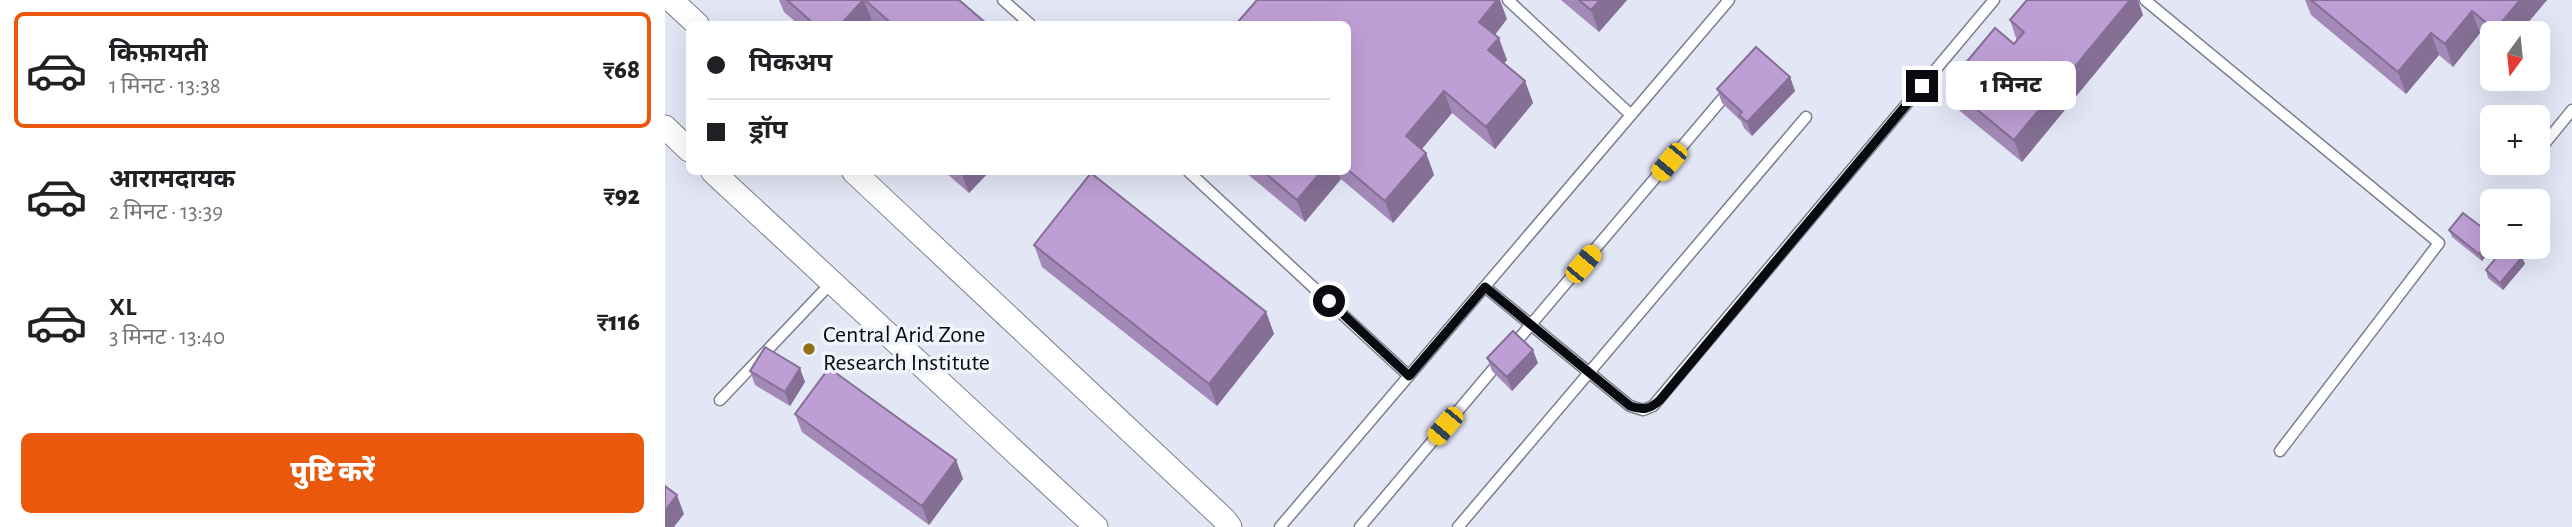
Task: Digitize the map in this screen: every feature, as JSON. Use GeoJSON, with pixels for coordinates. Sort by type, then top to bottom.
{"type":"FeatureCollection","features":[{"type":"Feature","properties":{"kind":"street"},"geometry":{"type":"LineString","coordinates":[[671,0],[694,21]]}},
{"type":"Feature","properties":{"kind":"street"},"geometry":{"type":"LineString","coordinates":[[665,127],[686,147]]}},
{"type":"Feature","properties":{"kind":"street"},"geometry":{"type":"LineString","coordinates":[[716,175],[1096,527]]}},
{"type":"Feature","properties":{"kind":"street"},"geometry":{"type":"LineString","coordinates":[[857,175],[1230,527]]}},
{"type":"Feature","properties":{"kind":"lane"},"geometry":{"type":"LineString","coordinates":[[1003,0],[1027,21]]}},
{"type":"Feature","properties":{"kind":"lane"},"geometry":{"type":"LineString","coordinates":[[1508,0],[1632,115]]}},
{"type":"Feature","properties":{"kind":"lane"},"geometry":{"type":"LineString","coordinates":[[1280,527],[1729,0]]}},
{"type":"Feature","properties":{"kind":"lane"},"geometry":{"type":"LineString","coordinates":[[1485,287],[1630,406],[1643,410],[1653,406],[1994,0]]}},
{"type":"Feature","properties":{"kind":"lane"},"geometry":{"type":"LineString","coordinates":[[2145,0],[2439,243],[2280,451]]}},
{"type":"Feature","properties":{"kind":"lane"},"geometry":{"type":"LineString","coordinates":[[1360,527],[1738,82]]}},
{"type":"Feature","properties":{"kind":"lane"},"geometry":{"type":"LineString","coordinates":[[2550,137],[2572,110]]}},
{"type":"Feature","properties":{"kind":"lane"},"geometry":{"type":"LineString","coordinates":[[1458,527],[1806,117]]}},
{"type":"Feature","properties":{"kind":"lane"},"geometry":{"type":"LineString","coordinates":[[1192,175],[1409,376]]}},
{"type":"Feature","properties":{"kind":"lane"},"geometry":{"type":"LineString","coordinates":[[720,400],[832,282]]}},
{"type":"Feature","properties":{"kind":"building"},"geometry":{"type":"Polygon","coordinates":[[[787,0],[863,0],[844,21],[811,21],[787,0]]]}},
{"type":"Feature","properties":{"kind":"building"},"geometry":{"type":"Polygon","coordinates":[[[865,0],[959,0],[984,21],[889,21],[865,0]]]}},
{"type":"Feature","properties":{"kind":"building"},"geometry":{"type":"Polygon","coordinates":[[[1257,0],[1497,0],[1479,22],[1499,38],[1488,50],[1525,81],[1486,127],[1444,91],[1406,136],[1426,153],[1385,201],[1351,172],[1351,21],[1239,21],[1257,0]]]}},
{"type":"Feature","properties":{"kind":"building"},"geometry":{"type":"Polygon","coordinates":[[[1579,0],[1600,0],[1591,10],[1579,0]]]}},
{"type":"Feature","properties":{"kind":"building"},"geometry":{"type":"Polygon","coordinates":[[[2027,0],[2130,0],[2014,140],[1947,85],[1995,28],[2014,44],[2024,32],[2010,20],[2027,0]]]}},
{"type":"Feature","properties":{"kind":"building"},"geometry":{"type":"Polygon","coordinates":[[[2311,0],[2520,0],[2502,21],[2484,21],[2472,11],[2445,44],[2431,33],[2398,72],[2311,0]]]}},
{"type":"Feature","properties":{"kind":"building"},"geometry":{"type":"Polygon","coordinates":[[[1756,47],[1790,77],[1747,122],[1739,115],[1742,112],[1717,89],[1756,47]]]}},
{"type":"Feature","properties":{"kind":"building"},"geometry":{"type":"Polygon","coordinates":[[[1089,175],[1094,175],[1266,312],[1209,384],[1034,245],[1089,175]]]}},
{"type":"Feature","properties":{"kind":"building"},"geometry":{"type":"Polygon","coordinates":[[[1268,175],[1318,175],[1297,200],[1268,175]]]}},
{"type":"Feature","properties":{"kind":"building"},"geometry":{"type":"Polygon","coordinates":[[[2463,213],[2480,226],[2480,253],[2479,254],[2449,230],[2463,213]]]}},
{"type":"Feature","properties":{"kind":"building"},"geometry":{"type":"Polygon","coordinates":[[[2495,259],[2520,259],[2500,283],[2486,270],[2495,259]]]}},
{"type":"Feature","properties":{"kind":"building"},"geometry":{"type":"Polygon","coordinates":[[[1513,331],[1533,350],[1507,377],[1487,358],[1513,331]]]}},
{"type":"Feature","properties":{"kind":"building"},"geometry":{"type":"Polygon","coordinates":[[[765,347],[800,368],[785,392],[750,371],[765,347]]]}},
{"type":"Feature","properties":{"kind":"building"},"geometry":{"type":"Polygon","coordinates":[[[829,368],[956,460],[922,506],[795,414],[829,368]]]}},
{"type":"Feature","properties":{"kind":"building"},"geometry":{"type":"Polygon","coordinates":[[[665,486],[677,495],[665,511],[665,486]]]}},
{"type":"Feature","properties":{"kind":"place","name":"Central Arid Zone Research Institute"},"geometry":{"type":"Point","coordinates":[809,349]}},
{"type":"Feature","properties":{"kind":"route"},"geometry":{"type":"LineString","coordinates":[[1329,301],[1409,376],[1485,287],[1630,406],[1643,410],[1660,400],[1922,86]]}}]}
